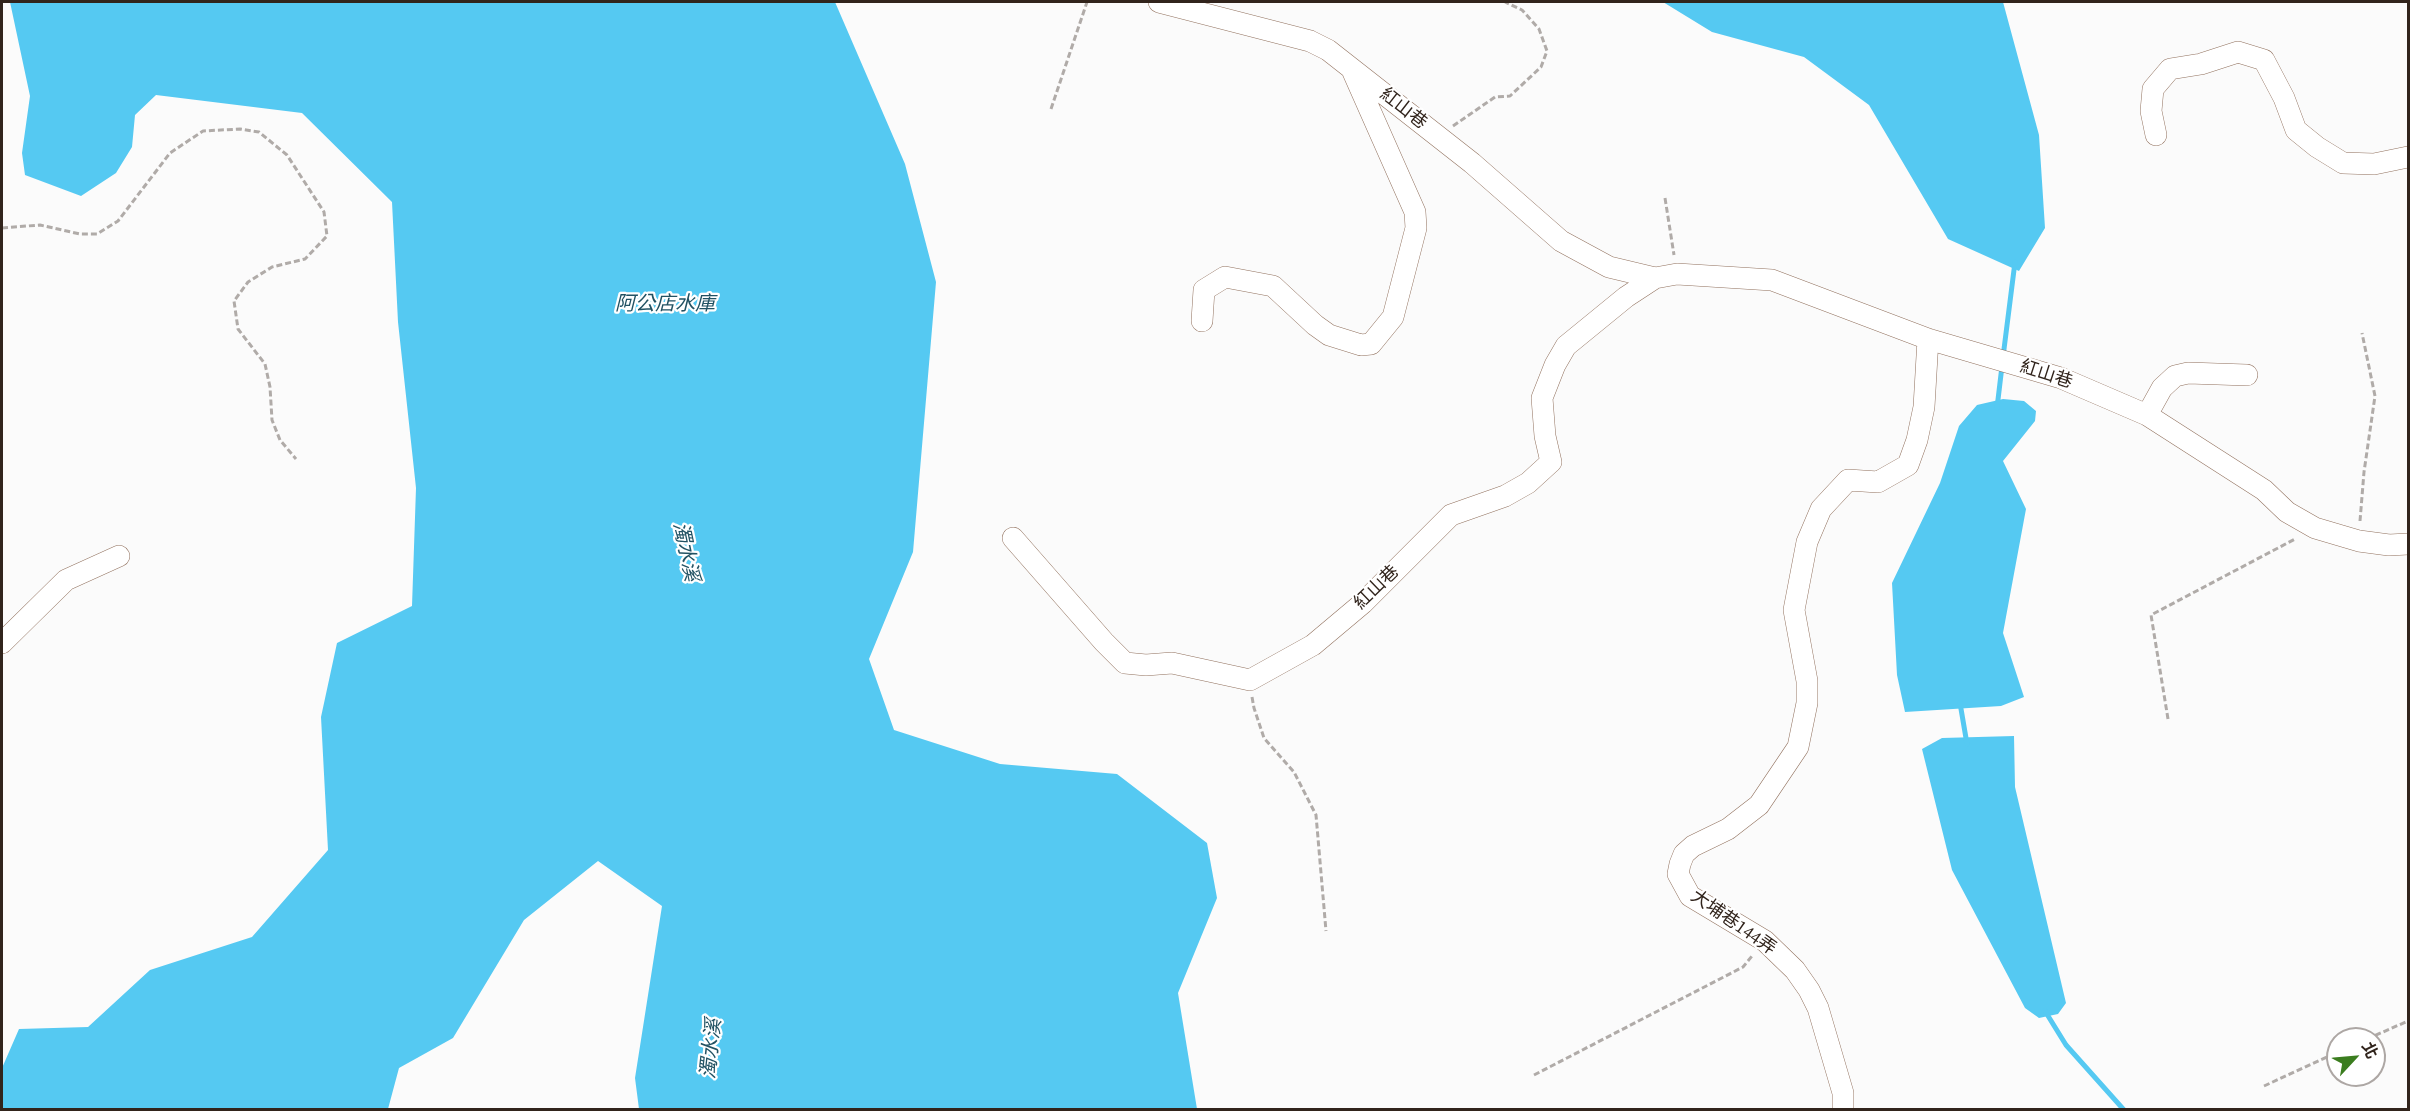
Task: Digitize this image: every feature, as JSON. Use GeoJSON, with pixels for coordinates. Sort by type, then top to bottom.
{"type":"FeatureCollection","features":[{"type":"Feature","properties":{"kind":"street","name":"紅山巷"},"geometry":{"type":"LineString","coordinates":[[1159,2],[1310,41],[1328,50],[1438,136],[1561,241],[1609,267],[1655,278]]}},
{"type":"Feature","properties":{"kind":"street"},"geometry":{"type":"LineString","coordinates":[[2156,135],[2151,111],[2153,89],[2170,69],[2201,64],[2238,52],[2264,60],[2284,98],[2296,130],[2316,147],[2343,163],[2374,164],[2409,157]]}},
{"type":"Feature","properties":{"kind":"street"},"geometry":{"type":"LineString","coordinates":[[1202,321],[1204,290],[1225,277],[1273,286],[1329,335],[1361,345],[1371,344],[1393,317],[1416,228],[1415,212],[1351,69]]}},
{"type":"Feature","properties":{"kind":"street","name":"紅山巷"},"geometry":{"type":"LineString","coordinates":[[1250,680],[1312,645],[1363,603],[1451,515],[1505,496],[1528,483],[1551,462],[1545,436],[1542,399],[1555,365],[1566,346],[1626,297],[1655,278],[1677,274],[1772,280],[1928,339],[2061,378],[2147,415],[2264,490],[2287,512],[2315,528],[2359,541],[2389,545],[2409,544]]}},
{"type":"Feature","properties":{"kind":"street","name":"大埔巷144弄"},"geometry":{"type":"LineString","coordinates":[[1843,1110],[1843,1092],[1818,1008],[1809,990],[1795,970],[1765,941],[1690,897],[1678,873],[1684,854],[1693,846],[1728,829],[1759,805],[1798,747],[1807,703],[1807,681],[1794,610],[1807,543],[1821,509],[1848,480],[1878,482],[1908,465],[1917,440],[1924,407],[1928,339]]}},
{"type":"Feature","properties":{"kind":"street"},"geometry":{"type":"LineString","coordinates":[[2147,415],[2162,388],[2175,376],[2188,373],[2247,375]]}},
{"type":"Feature","properties":{"kind":"street"},"geometry":{"type":"LineString","coordinates":[[1013,538],[1125,663],[1146,665],[1173,663],[1250,680]]}},
{"type":"Feature","properties":{"kind":"street"},"geometry":{"type":"LineString","coordinates":[[2,643],[66,580],[119,556]]}},
{"type":"Feature","properties":{"kind":"path"},"geometry":{"type":"LineString","coordinates":[[1051,109],[1087,2]]}},
{"type":"Feature","properties":{"kind":"path"},"geometry":{"type":"LineString","coordinates":[[1438,136],[1495,97],[1510,96],[1541,67],[1547,51],[1539,29],[1522,10],[1505,2]]}},
{"type":"Feature","properties":{"kind":"path"},"geometry":{"type":"LineString","coordinates":[[2,228],[40,225],[80,234],[97,234],[118,221],[171,153],[203,131],[240,129],[259,132],[287,155],[324,212],[327,236],[305,259],[272,267],[248,282],[234,301],[238,329],[265,364],[270,387],[272,420],[280,440],[296,459]]}},
{"type":"Feature","properties":{"kind":"path"},"geometry":{"type":"LineString","coordinates":[[1665,198],[1677,274]]}},
{"type":"Feature","properties":{"kind":"path"},"geometry":{"type":"LineString","coordinates":[[2359,541],[2364,472],[2375,396],[2362,333]]}},
{"type":"Feature","properties":{"kind":"path"},"geometry":{"type":"LineString","coordinates":[[2168,719],[2151,615],[2315,528]]}},
{"type":"Feature","properties":{"kind":"path"},"geometry":{"type":"LineString","coordinates":[[1250,680],[1254,708],[1264,738],[1294,772],[1316,815],[1326,931]]}},
{"type":"Feature","properties":{"kind":"path"},"geometry":{"type":"LineString","coordinates":[[1534,1075],[1743,967],[1765,941]]}},
{"type":"Feature","properties":{"kind":"path"},"geometry":{"type":"LineString","coordinates":[[2386,1031],[2409,1021]]}},
{"type":"Feature","properties":{"kind":"path"},"geometry":{"type":"LineString","coordinates":[[2264,1086],[2326,1058]]}},
{"type":"Feature","properties":{"kind":"water","name":"阿公店水庫"},"geometry":{"type":"Polygon","coordinates":[[[10,2],[835,2],[905,164],[936,282],[913,552],[869,659],[894,730],[1000,764],[1117,774],[1207,843],[1217,898],[1178,993],[1197,1109],[639,1109],[635,1078],[662,906],[598,861],[524,920],[453,1038],[399,1068],[388,1109],[2,1109],[2,1068],[19,1029],[88,1027],[150,970],[252,937],[328,850],[321,717],[337,643],[412,606],[416,488],[398,322],[392,202],[302,113],[156,95],[135,115],[132,147],[116,173],[81,196],[25,175],[22,153],[30,96],[10,2]]]}},
{"type":"Feature","properties":{"kind":"water"},"geometry":{"type":"Polygon","coordinates":[[[1663,2],[2003,2],[2039,135],[2045,228],[2019,271],[1948,239],[1869,105],[1804,57],[1712,32],[1663,2]]]}},
{"type":"Feature","properties":{"kind":"water"},"geometry":{"type":"Polygon","coordinates":[[[2003,399],[2024,401],[2036,411],[2035,421],[2003,461],[2026,509],[2003,633],[2024,697],[2001,706],[1905,712],[1897,675],[1892,583],[1940,483],[1959,426],[1977,405],[2003,399]]]}},
{"type":"Feature","properties":{"kind":"water"},"geometry":{"type":"Polygon","coordinates":[[[2014,736],[2015,787],[2066,1003],[2058,1014],[2039,1018],[2025,1008],[1952,870],[1922,749],[1942,738],[2014,736]]]}},
{"type":"Feature","properties":{"kind":"waterway"},"geometry":{"type":"LineString","coordinates":[[2003,357],[2015,262]]}},
{"type":"Feature","properties":{"kind":"waterway"},"geometry":{"type":"LineString","coordinates":[[1997,408],[2002,366]]}},
{"type":"Feature","properties":{"kind":"waterway"},"geometry":{"type":"LineString","coordinates":[[1960,703],[1967,744]]}},
{"type":"Feature","properties":{"kind":"waterway"},"geometry":{"type":"LineString","coordinates":[[2045,1011],[2066,1045],[2124,1110]]}},
{"type":"Feature","properties":{"kind":"water label","name":"濁水溪"},"geometry":{"type":"Point","coordinates":[685,552]}},
{"type":"Feature","properties":{"kind":"water label","name":"濁水溪"},"geometry":{"type":"Point","coordinates":[712,1049]}}]}
